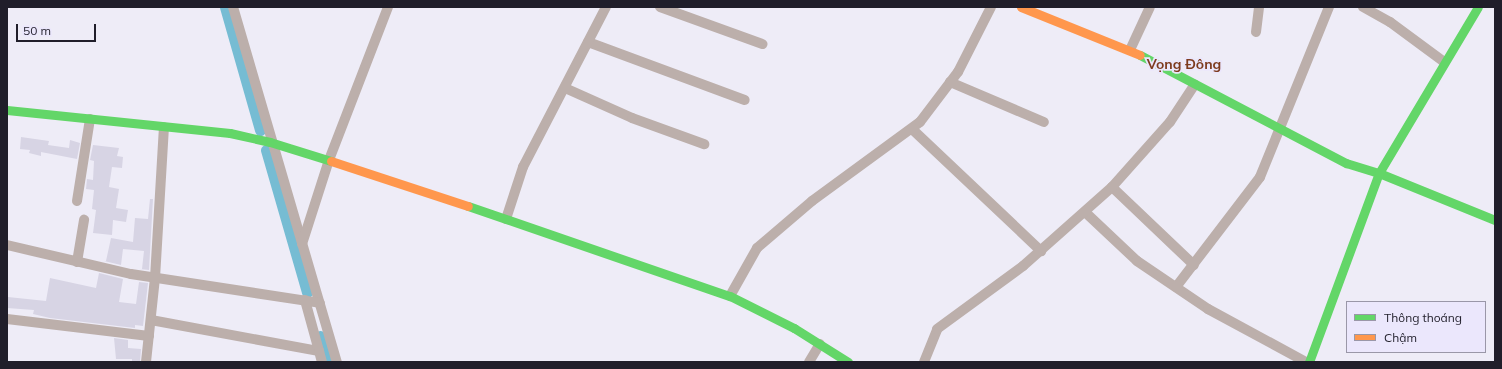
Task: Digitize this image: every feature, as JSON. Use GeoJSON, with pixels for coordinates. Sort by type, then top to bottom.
{"type":"FeatureCollection","features":[{"type":"Feature","properties":{"kind":"street"},"geometry":{"type":"LineString","coordinates":[[233,7],[270,142],[337,362]]}},
{"type":"Feature","properties":{"kind":"street"},"geometry":{"type":"LineString","coordinates":[[302,244],[329,160],[388,7]]}},
{"type":"Feature","properties":{"kind":"street"},"geometry":{"type":"LineString","coordinates":[[506,219],[523,167],[606,7]]}},
{"type":"Feature","properties":{"kind":"street"},"geometry":{"type":"LineString","coordinates":[[660,7],[762,44]]}},
{"type":"Feature","properties":{"kind":"street"},"geometry":{"type":"LineString","coordinates":[[730,296],[757,248],[812,201],[912,129],[950,82],[991,7]]}},
{"type":"Feature","properties":{"kind":"street"},"geometry":{"type":"LineString","coordinates":[[1021,7],[1130,50],[1282,128],[1346,163],[1378,173],[1495,220]]}},
{"type":"Feature","properties":{"kind":"street"},"geometry":{"type":"LineString","coordinates":[[1130,50],[1150,7]]}},
{"type":"Feature","properties":{"kind":"street"},"geometry":{"type":"LineString","coordinates":[[1256,32],[1259,7]]}},
{"type":"Feature","properties":{"kind":"street"},"geometry":{"type":"LineString","coordinates":[[1176,287],[1260,177],[1282,128],[1329,7]]}},
{"type":"Feature","properties":{"kind":"street"},"geometry":{"type":"LineString","coordinates":[[1363,7],[1376,10],[1444,62]]}},
{"type":"Feature","properties":{"kind":"street"},"geometry":{"type":"LineString","coordinates":[[1309,362],[1378,173],[1478,7]]}},
{"type":"Feature","properties":{"kind":"street"},"geometry":{"type":"LineString","coordinates":[[588,42],[745,100]]}},
{"type":"Feature","properties":{"kind":"street"},"geometry":{"type":"LineString","coordinates":[[950,82],[1044,122]]}},
{"type":"Feature","properties":{"kind":"street"},"geometry":{"type":"LineString","coordinates":[[924,362],[937,329],[1041,250],[1112,187],[1170,122],[1195,84]]}},
{"type":"Feature","properties":{"kind":"street"},"geometry":{"type":"LineString","coordinates":[[565,88],[632,118],[704,144]]}},
{"type":"Feature","properties":{"kind":"street"},"geometry":{"type":"LineString","coordinates":[[7,110],[230,134],[270,142],[506,219],[730,296],[820,344],[848,362]]}},
{"type":"Feature","properties":{"kind":"street"},"geometry":{"type":"LineString","coordinates":[[77,201],[90,119]]}},
{"type":"Feature","properties":{"kind":"street"},"geometry":{"type":"LineString","coordinates":[[146,362],[155,278],[164,127]]}},
{"type":"Feature","properties":{"kind":"street"},"geometry":{"type":"LineString","coordinates":[[912,129],[1041,250]]}},
{"type":"Feature","properties":{"kind":"street"},"geometry":{"type":"LineString","coordinates":[[1112,187],[1194,265]]}},
{"type":"Feature","properties":{"kind":"street"},"geometry":{"type":"LineString","coordinates":[[1085,212],[1137,261],[1208,309],[1306,362]]}},
{"type":"Feature","properties":{"kind":"street"},"geometry":{"type":"LineString","coordinates":[[77,262],[84,220]]}},
{"type":"Feature","properties":{"kind":"street"},"geometry":{"type":"LineString","coordinates":[[7,245],[77,262],[155,278],[320,303]]}},
{"type":"Feature","properties":{"kind":"street"},"geometry":{"type":"LineString","coordinates":[[304,300],[322,362]]}},
{"type":"Feature","properties":{"kind":"street"},"geometry":{"type":"LineString","coordinates":[[7,319],[149,336]]}},
{"type":"Feature","properties":{"kind":"street"},"geometry":{"type":"LineString","coordinates":[[151,320],[319,351]]}},
{"type":"Feature","properties":{"kind":"street"},"geometry":{"type":"LineString","coordinates":[[809,362],[820,344]]}},
{"type":"Feature","properties":{"kind":"building"},"geometry":{"type":"Polygon","coordinates":[[[21,137],[49,141],[48,145],[69,148],[70,140],[80,143],[77,159],[41,152],[41,156],[29,153],[30,150],[20,149],[21,137]]]}},
{"type":"Feature","properties":{"kind":"building"},"geometry":{"type":"Polygon","coordinates":[[[93,145],[119,148],[117,156],[123,157],[122,168],[112,167],[109,187],[119,189],[116,208],[128,210],[126,222],[113,220],[112,235],[93,233],[96,210],[92,209],[94,190],[86,189],[87,179],[93,180],[94,161],[90,160],[93,145]]]}},
{"type":"Feature","properties":{"kind":"building"},"geometry":{"type":"Polygon","coordinates":[[[150,199],[153,199],[149,270],[140,269],[142,269],[144,251],[123,249],[121,265],[104,261],[106,261],[111,238],[133,242],[135,218],[148,219],[150,199]]]}},
{"type":"Feature","properties":{"kind":"building"},"geometry":{"type":"Polygon","coordinates":[[[99,273],[123,279],[119,302],[136,304],[139,282],[148,283],[143,326],[135,325],[135,328],[50,318],[33,314],[34,310],[7,308],[8,297],[46,301],[50,278],[96,288],[99,273]]]}},
{"type":"Feature","properties":{"kind":"building"},"geometry":{"type":"Polygon","coordinates":[[[114,338],[128,340],[128,348],[141,349],[140,362],[132,362],[132,359],[116,359],[114,338]]]}},
{"type":"Feature","properties":{"kind":"waterway"},"geometry":{"type":"LineString","coordinates":[[225,7],[260,130]]}},
{"type":"Feature","properties":{"kind":"waterway"},"geometry":{"type":"LineString","coordinates":[[266,150],[307,292]]}},
{"type":"Feature","properties":{"kind":"waterway"},"geometry":{"type":"LineString","coordinates":[[320,336],[327,362]]}},
{"type":"Feature","properties":{"kind":"traffic: fast"},"geometry":{"type":"LineString","coordinates":[[1309,362],[1379,173],[1478,7]]}},
{"type":"Feature","properties":{"kind":"traffic: fast"},"geometry":{"type":"LineString","coordinates":[[1140,55],[1346,163],[1379,173],[1495,220]]}},
{"type":"Feature","properties":{"kind":"traffic: fast"},"geometry":{"type":"LineString","coordinates":[[7,110],[230,133],[270,142],[331,161]]}},
{"type":"Feature","properties":{"kind":"traffic: fast"},"geometry":{"type":"LineString","coordinates":[[468,206],[730,296],[794,328],[848,362]]}},
{"type":"Feature","properties":{"kind":"traffic: slow"},"geometry":{"type":"LineString","coordinates":[[1021,7],[1140,55]]}},
{"type":"Feature","properties":{"kind":"traffic: slow"},"geometry":{"type":"LineString","coordinates":[[331,161],[468,206]]}},
{"type":"Feature","properties":{"kind":"district","name":"Vọng Đông"},"geometry":{"type":"Point","coordinates":[1184,64]}}]}
